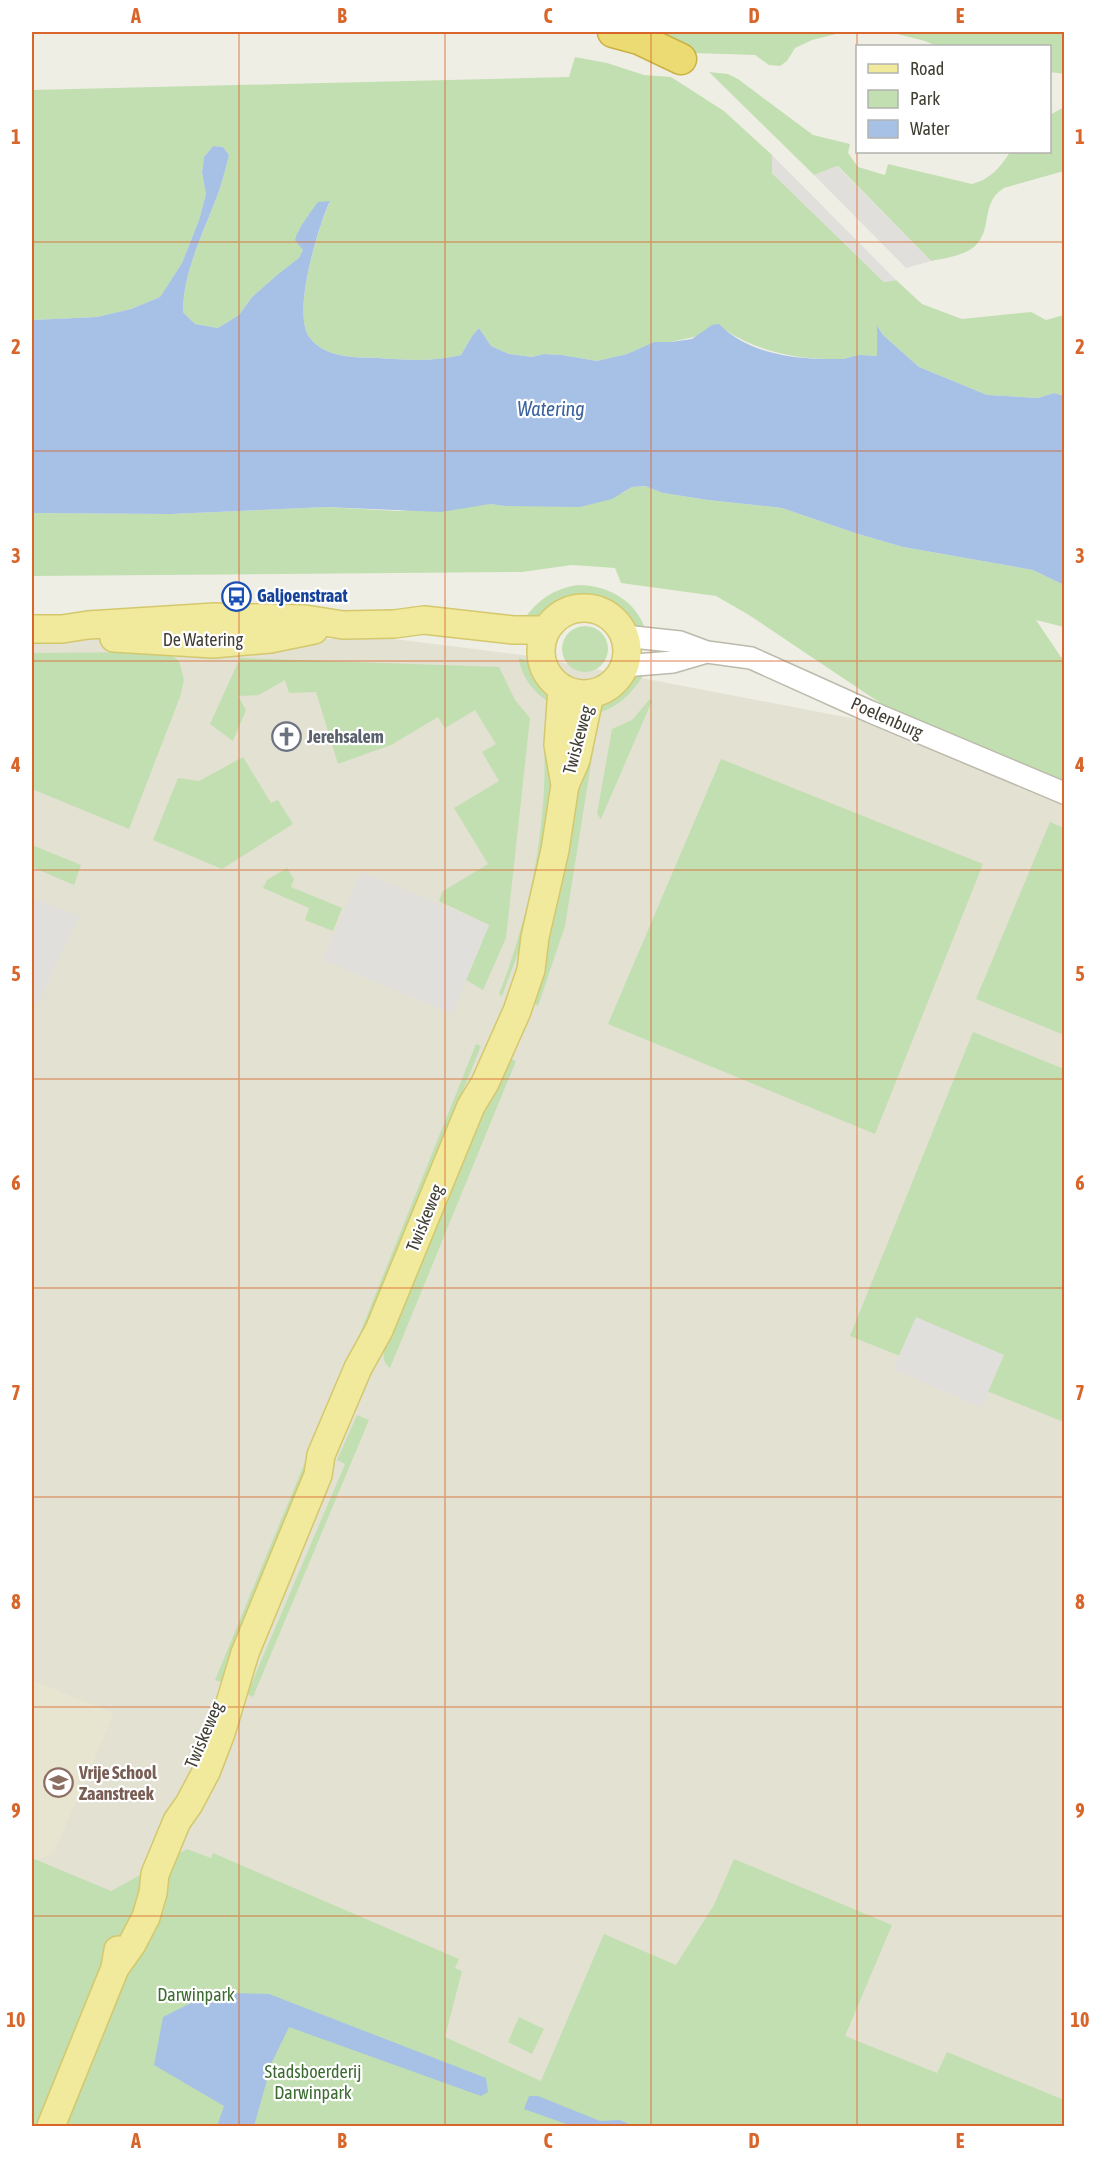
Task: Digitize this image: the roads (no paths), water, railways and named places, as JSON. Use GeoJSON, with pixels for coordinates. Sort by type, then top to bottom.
{"type":"FeatureCollection","features":[{"type":"Feature","properties":{"kind":"highway"},"geometry":{"type":"LineString","coordinates":[[613,32],[639,39],[681,59]]}},
{"type":"Feature","properties":{"kind":"main road"},"geometry":{"type":"LineString","coordinates":[[591,608],[611,617],[624,636],[627,651],[624,666],[616,680],[604,689],[590,694],[575,693],[562,688],[547,673],[544,642],[559,615],[569,610],[591,608]]}},
{"type":"Feature","properties":{"kind":"main road","name":"De Watering"},"geometry":{"type":"LineString","coordinates":[[32,629],[62,629],[88,636],[213,644],[270,639],[343,625],[394,624],[419,632],[544,642]]}},
{"type":"Feature","properties":{"kind":"main road","name":"Twiskeweg"},"geometry":{"type":"LineString","coordinates":[[562,688],[558,745],[565,785]]}},
{"type":"Feature","properties":{"kind":"main road","name":"Twiskeweg"},"geometry":{"type":"LineString","coordinates":[[51,2127],[115,1968],[132,1944],[146,1917],[153,1893],[155,1874],[177,1821],[206,1772],[221,1733],[244,1653],[318,1475],[321,1455],[358,1368],[379,1330],[471,1106],[475,1078],[535,937],[555,850],[565,785],[576,760],[590,694]]}},
{"type":"Feature","properties":{"kind":"street","name":"Poelenburg"},"geometry":{"type":"LineString","coordinates":[[624,636],[680,642],[707,652],[751,658],[871,712],[1065,793]]}},
{"type":"Feature","properties":{"kind":"street","name":"Poelenburg"},"geometry":{"type":"LineString","coordinates":[[624,666],[673,662],[707,652]]}},
{"type":"Feature","properties":{"kind":"water","name":"Watering"},"geometry":{"type":"Polygon","coordinates":[[[213,146],[223,147],[229,155],[219,191],[196,250],[187,281],[183,312],[195,324],[218,328],[239,315],[252,297],[299,258],[303,250],[295,240],[299,231],[318,202],[330,201],[313,250],[303,311],[305,327],[310,338],[325,350],[342,356],[430,360],[461,355],[479,328],[491,346],[509,354],[532,357],[544,354],[562,355],[597,361],[627,354],[654,342],[692,339],[712,325],[719,324],[745,343],[776,354],[792,357],[843,359],[860,355],[877,356],[877,325],[883,335],[919,367],[987,395],[1038,398],[1054,393],[1064,396],[1064,585],[1033,570],[903,547],[782,508],[663,493],[645,486],[632,487],[612,499],[580,507],[490,504],[441,512],[326,507],[171,514],[32,513],[32,320],[97,317],[131,309],[160,297],[182,263],[199,220],[206,194],[202,173],[204,157],[213,146]]]}},
{"type":"Feature","properties":{"kind":"water"},"geometry":{"type":"Polygon","coordinates":[[[232,1993],[269,1994],[486,2078],[488,2092],[481,2096],[289,2027],[272,2062],[254,2126],[217,2126],[224,2106],[154,2065],[163,2017],[205,1996],[232,1993]]]}},
{"type":"Feature","properties":{"kind":"water"},"geometry":{"type":"Polygon","coordinates":[[[529,2096],[538,2096],[600,2121],[620,2120],[633,2126],[572,2126],[524,2109],[529,2096]]]}},
{"type":"Feature","properties":{"kind":"place","name":"Galjoenstraat"},"geometry":{"type":"Point","coordinates":[236,596]}},
{"type":"Feature","properties":{"kind":"place","name":"Jerehsalem"},"geometry":{"type":"Point","coordinates":[286,737]}},
{"type":"Feature","properties":{"kind":"place","name":"Vrije School Zaanstreek"},"geometry":{"type":"Point","coordinates":[58,1783]}},
{"type":"Feature","properties":{"kind":"park label","name":"Darwinpark"},"geometry":{"type":"Point","coordinates":[196,1995]}},
{"type":"Feature","properties":{"kind":"park label","name":"Stadsboerderij Darwinpark"},"geometry":{"type":"Point","coordinates":[313,2082]}}]}
